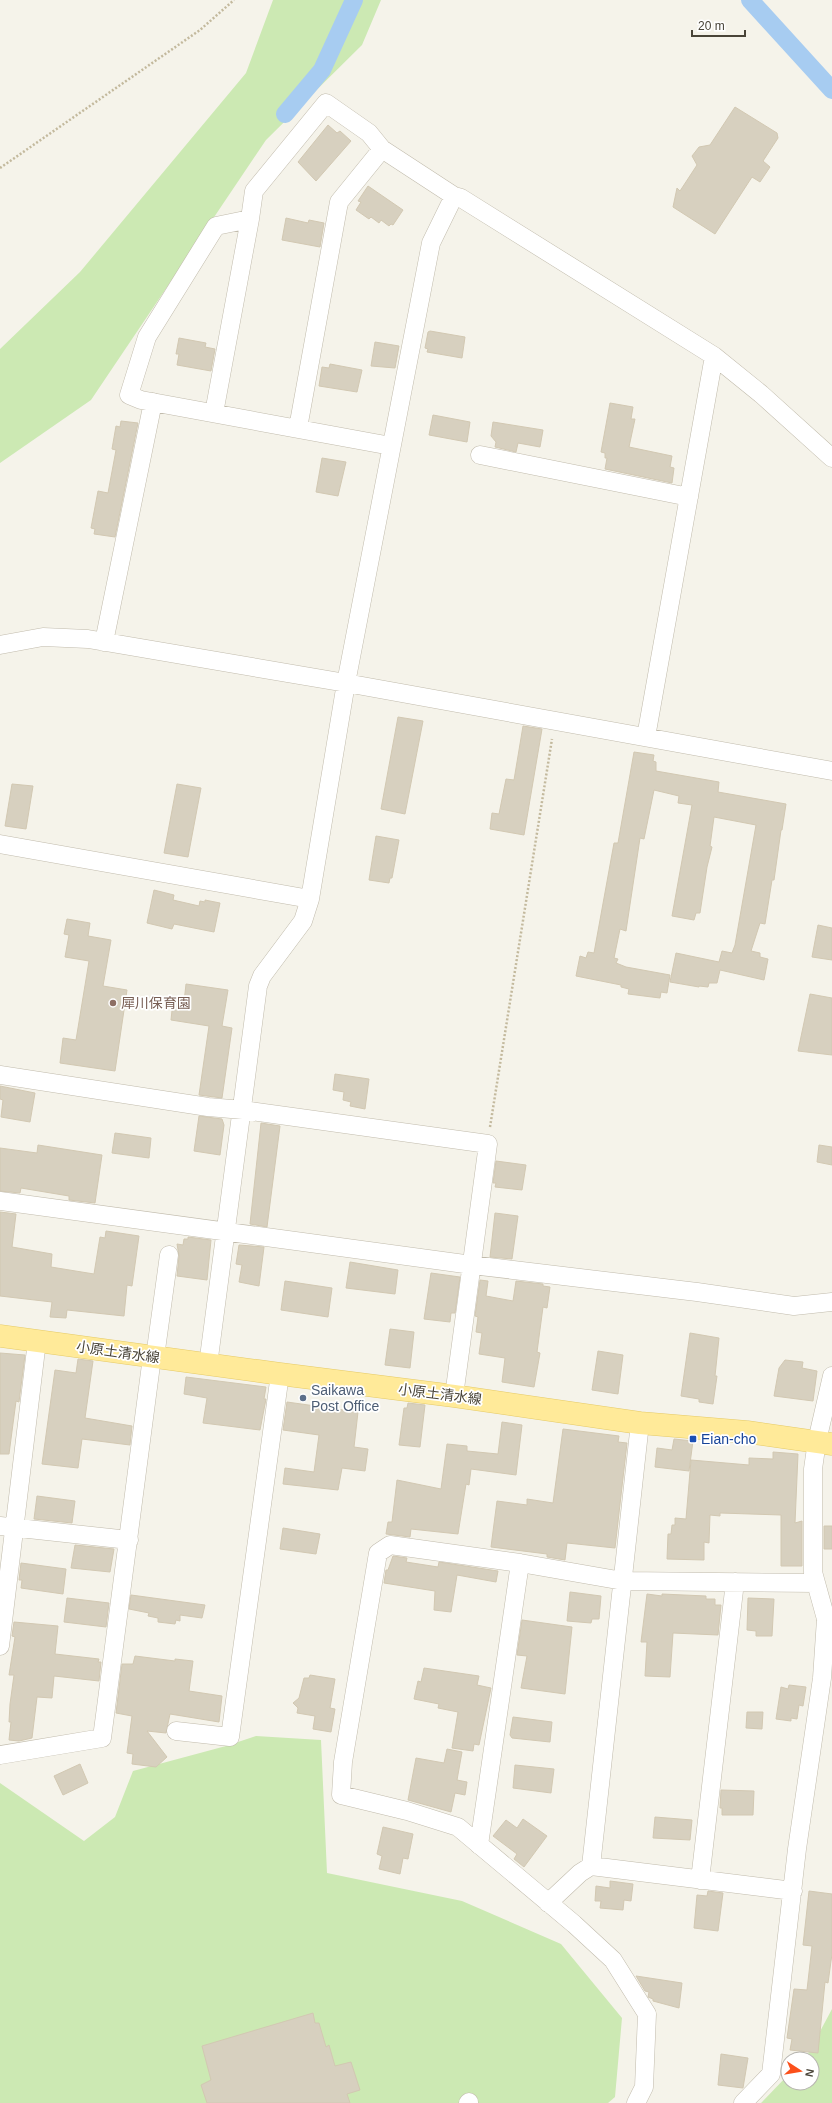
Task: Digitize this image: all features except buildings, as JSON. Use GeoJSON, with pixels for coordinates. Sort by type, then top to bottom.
{"type":"FeatureCollection","features":[{"type":"Feature","properties":{"kind":"main road","name":"小原土清水線"},"geometry":{"type":"LineString","coordinates":[[0,1336],[208,1365],[454,1396],[640,1423],[747,1432],[827,1441]]}},
{"type":"Feature","properties":{"kind":"street"},"geometry":{"type":"LineString","coordinates":[[214,413],[254,191],[326,103],[369,133],[382,149],[454,196],[461,198],[714,356],[761,394],[832,458]]}},
{"type":"Feature","properties":{"kind":"street"},"geometry":{"type":"LineString","coordinates":[[298,428],[340,202],[382,149]]}},
{"type":"Feature","properties":{"kind":"street"},"geometry":{"type":"LineString","coordinates":[[208,1365],[225,1232],[243,1110],[258,986],[262,976],[303,921],[310,899],[346,683],[431,243],[454,196]]}},
{"type":"Feature","properties":{"kind":"street"},"geometry":{"type":"LineString","coordinates":[[250,219],[216,226],[147,337],[129,395],[153,402],[391,446]]}},
{"type":"Feature","properties":{"kind":"street"},"geometry":{"type":"LineString","coordinates":[[646,737],[714,356]]}},
{"type":"Feature","properties":{"kind":"street"},"geometry":{"type":"LineString","coordinates":[[104,642],[153,402]]}},
{"type":"Feature","properties":{"kind":"street"},"geometry":{"type":"LineString","coordinates":[[480,455],[689,497]]}},
{"type":"Feature","properties":{"kind":"street"},"geometry":{"type":"LineString","coordinates":[[0,644],[43,637],[88,639],[555,720],[832,771]]}},
{"type":"Feature","properties":{"kind":"street"},"geometry":{"type":"LineString","coordinates":[[0,844],[310,899]]}},
{"type":"Feature","properties":{"kind":"street"},"geometry":{"type":"LineString","coordinates":[[0,1075],[208,1107],[243,1110],[488,1144],[454,1396]]}},
{"type":"Feature","properties":{"kind":"street"},"geometry":{"type":"LineString","coordinates":[[0,1201],[472,1265],[697,1292],[794,1306],[832,1302]]}},
{"type":"Feature","properties":{"kind":"street"},"geometry":{"type":"LineString","coordinates":[[0,1755],[102,1738],[169,1255]]}},
{"type":"Feature","properties":{"kind":"street"},"geometry":{"type":"LineString","coordinates":[[0,1646],[7,1526],[36,1341]]}},
{"type":"Feature","properties":{"kind":"street"},"geometry":{"type":"LineString","coordinates":[[176,1731],[230,1737],[280,1374]]}},
{"type":"Feature","properties":{"kind":"street"},"geometry":{"type":"LineString","coordinates":[[743,2103],[771,2074],[807,1776],[827,1678],[826,1619],[813,1572],[813,1469],[827,1441],[832,1378]]}},
{"type":"Feature","properties":{"kind":"street"},"geometry":{"type":"LineString","coordinates":[[591,1866],[640,1423]]}},
{"type":"Feature","properties":{"kind":"street"},"geometry":{"type":"LineString","coordinates":[[7,1526],[129,1540]]}},
{"type":"Feature","properties":{"kind":"street"},"geometry":{"type":"LineString","coordinates":[[636,2103],[644,2087],[647,2014],[613,1960],[458,1827],[407,1811],[341,1795],[343,1762],[378,1553],[390,1545],[623,1581],[816,1583]]}},
{"type":"Feature","properties":{"kind":"street"},"geometry":{"type":"LineString","coordinates":[[480,1845],[520,1564]]}},
{"type":"Feature","properties":{"kind":"street"},"geometry":{"type":"LineString","coordinates":[[700,1880],[735,1582]]}},
{"type":"Feature","properties":{"kind":"street"},"geometry":{"type":"LineString","coordinates":[[548,1903],[580,1873],[591,1866],[793,1891]]}},
{"type":"Feature","properties":{"kind":"path"},"geometry":{"type":"LineString","coordinates":[[0,168],[200,30],[234,0]]}},
{"type":"Feature","properties":{"kind":"path"},"geometry":{"type":"LineString","coordinates":[[488,1144],[555,720]]}},
{"type":"Feature","properties":{"kind":"green space"},"geometry":{"type":"Polygon","coordinates":[[[273,0],[381,0],[362,45],[266,140],[91,400],[0,463],[0,349],[80,272],[246,73],[273,0]]]}},
{"type":"Feature","properties":{"kind":"green space"},"geometry":{"type":"Polygon","coordinates":[[[256,1736],[321,1740],[327,1873],[462,1901],[561,1944],[622,2018],[615,2097],[608,2103],[0,2103],[0,1783],[84,1841],[115,1817],[133,1771],[226,1746],[256,1736]]]}},
{"type":"Feature","properties":{"kind":"green space"},"geometry":{"type":"Polygon","coordinates":[[[832,2009],[832,2103],[761,2103],[780,2083],[780,2091],[820,2091],[820,2051],[810,2051],[832,2009]]]}},
{"type":"Feature","properties":{"kind":"waterway"},"geometry":{"type":"LineString","coordinates":[[285,114],[322,70],[354,0]]}},
{"type":"Feature","properties":{"kind":"waterway"},"geometry":{"type":"LineString","coordinates":[[750,0],[832,90]]}},
{"type":"Feature","properties":{"kind":"place","name":"犀川保育園"},"geometry":{"type":"Point","coordinates":[113,1003]}},
{"type":"Feature","properties":{"kind":"place","name":"Saikawa Post Office"},"geometry":{"type":"Point","coordinates":[303,1398]}},
{"type":"Feature","properties":{"kind":"place","name":"Eian-cho"},"geometry":{"type":"Point","coordinates":[693,1439]}}]}
